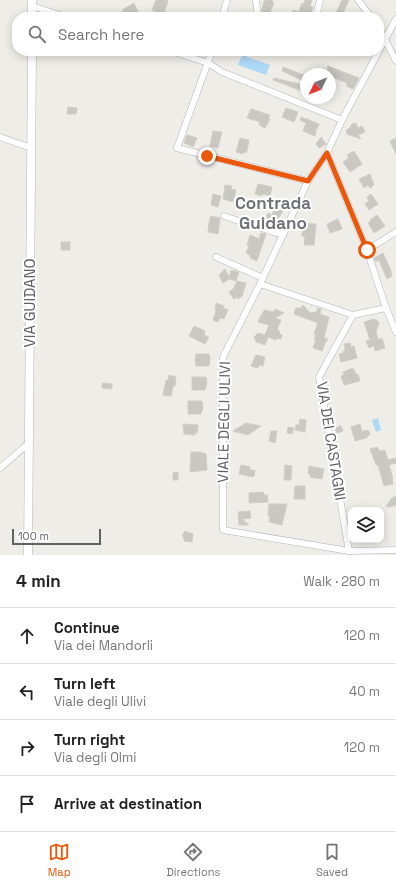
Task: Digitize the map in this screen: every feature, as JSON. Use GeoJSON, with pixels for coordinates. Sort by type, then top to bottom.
{"type":"FeatureCollection","features":[{"type":"Feature","properties":{"kind":"main road","name":"VIA GUIDANO"},"geometry":{"type":"LineString","coordinates":[[28,555],[32,56]]}},
{"type":"Feature","properties":{"kind":"street"},"geometry":{"type":"LineString","coordinates":[[223,12],[227,0]]}},
{"type":"Feature","properties":{"kind":"street"},"geometry":{"type":"LineString","coordinates":[[256,0],[257,12]]}},
{"type":"Feature","properties":{"kind":"street"},"geometry":{"type":"LineString","coordinates":[[317,12],[320,0]]}},
{"type":"Feature","properties":{"kind":"street"},"geometry":{"type":"LineString","coordinates":[[358,0],[367,12]]}},
{"type":"Feature","properties":{"kind":"street"},"geometry":{"type":"LineString","coordinates":[[32,3],[54,12]]}},
{"type":"Feature","properties":{"kind":"street","name":"VIALE DEGLI ULIVI"},"geometry":{"type":"LineString","coordinates":[[384,43],[396,19]]}},
{"type":"Feature","properties":{"kind":"street"},"geometry":{"type":"LineString","coordinates":[[384,36],[396,61]]}},
{"type":"Feature","properties":{"kind":"street"},"geometry":{"type":"LineString","coordinates":[[186,56],[208,63],[222,72],[342,120]]}},
{"type":"Feature","properties":{"kind":"street"},"geometry":{"type":"LineString","coordinates":[[210,56],[177,148],[308,181]]}},
{"type":"Feature","properties":{"kind":"street","name":"VIALE DEGLI ULIVI"},"geometry":{"type":"LineString","coordinates":[[349,551],[223,530],[223,357],[308,181],[327,153],[342,120],[377,56]]}},
{"type":"Feature","properties":{"kind":"street"},"geometry":{"type":"LineString","coordinates":[[0,137],[31,148]]}},
{"type":"Feature","properties":{"kind":"street"},"geometry":{"type":"LineString","coordinates":[[327,153],[367,250],[386,308],[396,332]]}},
{"type":"Feature","properties":{"kind":"street"},"geometry":{"type":"LineString","coordinates":[[224,216],[283,235]]}},
{"type":"Feature","properties":{"kind":"street"},"geometry":{"type":"LineString","coordinates":[[367,250],[396,232]]}},
{"type":"Feature","properties":{"kind":"street"},"geometry":{"type":"LineString","coordinates":[[216,257],[261,281],[353,315],[386,308]]}},
{"type":"Feature","properties":{"kind":"street","name":"VIA DEI CASTAGNI"},"geometry":{"type":"LineString","coordinates":[[349,551],[319,378],[353,315]]}},
{"type":"Feature","properties":{"kind":"street"},"geometry":{"type":"LineString","coordinates":[[0,468],[29,443]]}},
{"type":"Feature","properties":{"kind":"street"},"geometry":{"type":"LineString","coordinates":[[349,551],[396,550]]}},
{"type":"Feature","properties":{"kind":"water"},"geometry":{"type":"Polygon","coordinates":[[[242,56],[245,56],[270,65],[266,75],[238,65],[242,56]]]}},
{"type":"Feature","properties":{"kind":"water"},"geometry":{"type":"Polygon","coordinates":[[[378,418],[381,430],[376,432],[372,420],[378,418]]]}},
{"type":"Feature","properties":{"kind":"building"},"geometry":{"type":"Polygon","coordinates":[[[156,0],[167,0],[168,2],[164,12],[156,12],[152,10],[156,0]]]}},
{"type":"Feature","properties":{"kind":"building"},"geometry":{"type":"Polygon","coordinates":[[[273,0],[272,2],[274,3],[270,12],[262,12],[264,1],[273,0]]]}},
{"type":"Feature","properties":{"kind":"building"},"geometry":{"type":"Polygon","coordinates":[[[305,0],[312,0],[310,6],[313,7],[311,12],[299,12],[302,3],[304,4],[305,0]]]}},
{"type":"Feature","properties":{"kind":"building"},"geometry":{"type":"Polygon","coordinates":[[[342,0],[349,0],[343,12],[336,12],[342,0]]]}},
{"type":"Feature","properties":{"kind":"building"},"geometry":{"type":"Polygon","coordinates":[[[134,3],[138,12],[123,12],[122,10],[134,3]]]}},
{"type":"Feature","properties":{"kind":"building"},"geometry":{"type":"Polygon","coordinates":[[[283,67],[300,74],[300,79],[282,71],[283,67]]]}},
{"type":"Feature","properties":{"kind":"building"},"geometry":{"type":"Polygon","coordinates":[[[336,69],[359,78],[353,89],[346,86],[347,83],[336,78],[336,69]]]}},
{"type":"Feature","properties":{"kind":"building"},"geometry":{"type":"Polygon","coordinates":[[[274,78],[300,84],[300,90],[273,80],[274,78]]]}},
{"type":"Feature","properties":{"kind":"building"},"geometry":{"type":"Polygon","coordinates":[[[68,107],[77,108],[76,114],[67,114],[68,107]]]}},
{"type":"Feature","properties":{"kind":"building"},"geometry":{"type":"Polygon","coordinates":[[[286,108],[298,112],[294,122],[282,117],[286,108]]]}},
{"type":"Feature","properties":{"kind":"building"},"geometry":{"type":"Polygon","coordinates":[[[251,109],[270,115],[268,118],[270,119],[265,128],[259,125],[260,122],[247,118],[251,109]]]}},
{"type":"Feature","properties":{"kind":"building"},"geometry":{"type":"Polygon","coordinates":[[[301,117],[308,120],[308,118],[309,120],[319,124],[317,129],[315,128],[315,136],[303,131],[306,123],[300,120],[301,117]]]}},
{"type":"Feature","properties":{"kind":"building"},"geometry":{"type":"Polygon","coordinates":[[[356,123],[358,128],[362,126],[365,132],[358,135],[361,139],[347,134],[346,131],[352,124],[356,123]]]}},
{"type":"Feature","properties":{"kind":"building"},"geometry":{"type":"Polygon","coordinates":[[[213,131],[222,132],[218,148],[210,146],[213,131]]]}},
{"type":"Feature","properties":{"kind":"building"},"geometry":{"type":"Polygon","coordinates":[[[187,135],[197,138],[193,147],[184,143],[187,135]]]}},
{"type":"Feature","properties":{"kind":"building"},"geometry":{"type":"Polygon","coordinates":[[[321,137],[326,144],[319,148],[316,144],[321,137]]]}},
{"type":"Feature","properties":{"kind":"building"},"geometry":{"type":"Polygon","coordinates":[[[240,138],[249,140],[247,151],[246,153],[243,152],[243,154],[236,152],[240,138]]]}},
{"type":"Feature","properties":{"kind":"building"},"geometry":{"type":"Polygon","coordinates":[[[396,138],[396,154],[390,141],[396,138]]]}},
{"type":"Feature","properties":{"kind":"building"},"geometry":{"type":"Polygon","coordinates":[[[354,151],[362,164],[350,172],[343,162],[349,158],[347,155],[354,151]]]}},
{"type":"Feature","properties":{"kind":"building"},"geometry":{"type":"Polygon","coordinates":[[[370,174],[374,185],[370,188],[368,185],[364,188],[359,179],[370,174]]]}},
{"type":"Feature","properties":{"kind":"building"},"geometry":{"type":"Polygon","coordinates":[[[258,184],[272,187],[270,196],[255,194],[258,184]]]}},
{"type":"Feature","properties":{"kind":"building"},"geometry":{"type":"Polygon","coordinates":[[[225,185],[232,186],[231,189],[236,190],[233,202],[223,199],[225,185]]]}},
{"type":"Feature","properties":{"kind":"building"},"geometry":{"type":"Polygon","coordinates":[[[213,194],[221,196],[218,207],[211,205],[213,194]]]}},
{"type":"Feature","properties":{"kind":"building"},"geometry":{"type":"Polygon","coordinates":[[[371,194],[378,204],[369,210],[365,204],[369,201],[367,197],[371,194]]]}},
{"type":"Feature","properties":{"kind":"building"},"geometry":{"type":"Polygon","coordinates":[[[276,205],[284,209],[274,226],[264,221],[268,213],[272,215],[276,205]]]}},
{"type":"Feature","properties":{"kind":"building"},"geometry":{"type":"Polygon","coordinates":[[[377,215],[385,226],[374,233],[368,223],[377,215]]]}},
{"type":"Feature","properties":{"kind":"building"},"geometry":{"type":"Polygon","coordinates":[[[211,216],[220,218],[218,234],[208,232],[211,216]]]}},
{"type":"Feature","properties":{"kind":"building"},"geometry":{"type":"Polygon","coordinates":[[[338,219],[342,229],[330,233],[327,224],[338,219]]]}},
{"type":"Feature","properties":{"kind":"building"},"geometry":{"type":"Polygon","coordinates":[[[303,223],[316,224],[314,245],[304,245],[305,237],[302,236],[303,223]]]}},
{"type":"Feature","properties":{"kind":"building"},"geometry":{"type":"Polygon","coordinates":[[[261,233],[266,234],[257,261],[250,258],[250,255],[246,253],[249,246],[247,245],[250,235],[259,239],[261,233]]]}},
{"type":"Feature","properties":{"kind":"building"},"geometry":{"type":"Polygon","coordinates":[[[61,242],[70,242],[70,250],[61,250],[61,242]]]}},
{"type":"Feature","properties":{"kind":"building"},"geometry":{"type":"Polygon","coordinates":[[[383,253],[392,273],[392,276],[387,279],[379,260],[376,262],[374,258],[383,253]]]}},
{"type":"Feature","properties":{"kind":"building"},"geometry":{"type":"Polygon","coordinates":[[[225,269],[229,277],[231,270],[239,272],[236,281],[229,279],[223,283],[219,275],[225,269]]]}},
{"type":"Feature","properties":{"kind":"building"},"geometry":{"type":"Polygon","coordinates":[[[237,281],[246,283],[242,296],[238,299],[237,297],[234,299],[229,292],[234,288],[237,281]]]}},
{"type":"Feature","properties":{"kind":"building"},"geometry":{"type":"Polygon","coordinates":[[[216,303],[224,306],[223,308],[228,310],[224,319],[220,318],[218,322],[213,320],[216,311],[216,303]]]}},
{"type":"Feature","properties":{"kind":"building"},"geometry":{"type":"Polygon","coordinates":[[[303,305],[310,313],[316,312],[318,308],[321,309],[320,314],[329,317],[324,338],[328,339],[322,351],[313,348],[316,339],[314,339],[316,335],[314,334],[318,323],[294,314],[296,308],[301,308],[303,305]]]}},
{"type":"Feature","properties":{"kind":"building"},"geometry":{"type":"Polygon","coordinates":[[[275,309],[284,313],[275,318],[281,320],[277,330],[280,331],[279,334],[282,335],[281,339],[277,338],[276,340],[268,337],[265,345],[256,342],[254,337],[258,333],[265,335],[269,325],[258,322],[261,315],[264,310],[274,312],[275,309]]]}},
{"type":"Feature","properties":{"kind":"building"},"geometry":{"type":"Polygon","coordinates":[[[374,319],[379,322],[376,330],[378,340],[382,338],[385,348],[375,351],[374,346],[369,348],[366,341],[370,340],[364,322],[374,319]]]}},
{"type":"Feature","properties":{"kind":"building"},"geometry":{"type":"Polygon","coordinates":[[[194,326],[205,331],[204,335],[209,337],[205,344],[189,336],[194,326]]]}},
{"type":"Feature","properties":{"kind":"building"},"geometry":{"type":"Polygon","coordinates":[[[350,343],[351,347],[354,346],[357,358],[341,362],[339,354],[343,353],[345,349],[344,344],[350,343]]]}},
{"type":"Feature","properties":{"kind":"building"},"geometry":{"type":"Polygon","coordinates":[[[196,354],[209,354],[209,366],[196,366],[196,354]]]}},
{"type":"Feature","properties":{"kind":"building"},"geometry":{"type":"Polygon","coordinates":[[[256,355],[265,357],[263,366],[259,365],[258,368],[251,366],[256,355]]]}},
{"type":"Feature","properties":{"kind":"building"},"geometry":{"type":"Polygon","coordinates":[[[353,368],[356,374],[358,374],[360,381],[344,385],[341,376],[344,375],[343,372],[353,368]]]}},
{"type":"Feature","properties":{"kind":"building"},"geometry":{"type":"Polygon","coordinates":[[[169,375],[176,377],[175,386],[173,386],[171,396],[163,395],[166,380],[168,380],[169,375]]]}},
{"type":"Feature","properties":{"kind":"building"},"geometry":{"type":"Polygon","coordinates":[[[192,377],[206,377],[207,383],[205,390],[192,390],[192,377]]]}},
{"type":"Feature","properties":{"kind":"building"},"geometry":{"type":"Polygon","coordinates":[[[102,383],[112,384],[112,389],[102,388],[102,383]]]}},
{"type":"Feature","properties":{"kind":"building"},"geometry":{"type":"Polygon","coordinates":[[[188,401],[202,401],[203,408],[201,414],[188,414],[188,401]]]}},
{"type":"Feature","properties":{"kind":"building"},"geometry":{"type":"Polygon","coordinates":[[[300,419],[306,420],[305,432],[295,430],[296,425],[299,425],[300,419]]]}},
{"type":"Feature","properties":{"kind":"building"},"geometry":{"type":"Polygon","coordinates":[[[246,423],[261,426],[248,435],[233,431],[246,423]]]}},
{"type":"Feature","properties":{"kind":"building"},"geometry":{"type":"Polygon","coordinates":[[[183,424],[198,425],[197,433],[195,433],[195,435],[184,434],[183,424]]]}},
{"type":"Feature","properties":{"kind":"building"},"geometry":{"type":"Polygon","coordinates":[[[360,424],[362,432],[366,430],[369,431],[370,434],[366,438],[355,441],[351,427],[360,424]]]}},
{"type":"Feature","properties":{"kind":"building"},"geometry":{"type":"Polygon","coordinates":[[[341,426],[343,431],[337,433],[335,428],[341,426]]]}},
{"type":"Feature","properties":{"kind":"building"},"geometry":{"type":"Polygon","coordinates":[[[288,427],[294,428],[292,434],[287,433],[288,427]]]}},
{"type":"Feature","properties":{"kind":"building"},"geometry":{"type":"Polygon","coordinates":[[[271,431],[277,431],[275,443],[269,441],[271,431]]]}},
{"type":"Feature","properties":{"kind":"building"},"geometry":{"type":"Polygon","coordinates":[[[377,447],[380,451],[385,450],[388,460],[396,458],[396,463],[389,465],[393,484],[384,486],[378,465],[376,465],[370,449],[377,447]]]}},
{"type":"Feature","properties":{"kind":"building"},"geometry":{"type":"Polygon","coordinates":[[[191,452],[206,454],[207,470],[190,472],[191,452]]]}},
{"type":"Feature","properties":{"kind":"building"},"geometry":{"type":"Polygon","coordinates":[[[241,465],[250,467],[250,470],[255,470],[254,476],[239,474],[241,465]]]}},
{"type":"Feature","properties":{"kind":"building"},"geometry":{"type":"Polygon","coordinates":[[[285,465],[292,466],[291,480],[284,480],[285,465]]]}},
{"type":"Feature","properties":{"kind":"building"},"geometry":{"type":"Polygon","coordinates":[[[309,466],[324,469],[322,479],[310,477],[311,474],[308,474],[309,466]]]}},
{"type":"Feature","properties":{"kind":"building"},"geometry":{"type":"Polygon","coordinates":[[[178,472],[178,480],[173,480],[173,473],[178,472]]]}},
{"type":"Feature","properties":{"kind":"building"},"geometry":{"type":"Polygon","coordinates":[[[295,486],[305,486],[305,499],[294,499],[295,486]]]}},
{"type":"Feature","properties":{"kind":"building"},"geometry":{"type":"Polygon","coordinates":[[[263,492],[264,495],[267,495],[268,502],[249,503],[249,493],[263,492]]]}},
{"type":"Feature","properties":{"kind":"building"},"geometry":{"type":"Polygon","coordinates":[[[396,496],[396,505],[390,507],[386,506],[392,498],[396,496]]]}},
{"type":"Feature","properties":{"kind":"building"},"geometry":{"type":"Polygon","coordinates":[[[269,504],[287,504],[282,525],[269,522],[269,504]]]}},
{"type":"Feature","properties":{"kind":"building"},"geometry":{"type":"Polygon","coordinates":[[[250,511],[251,518],[242,519],[249,525],[239,525],[238,512],[250,511]]]}},
{"type":"Feature","properties":{"kind":"building"},"geometry":{"type":"Polygon","coordinates":[[[185,531],[193,534],[192,542],[184,541],[182,536],[185,531]]]}},
{"type":"Feature","properties":{"kind":"district","name":"Contrada Guidano"},"geometry":{"type":"Point","coordinates":[273,213]}},
{"type":"Feature","properties":{"kind":"route"},"geometry":{"type":"LineString","coordinates":[[207,156],[308,181],[327,153],[367,250]]}}]}
